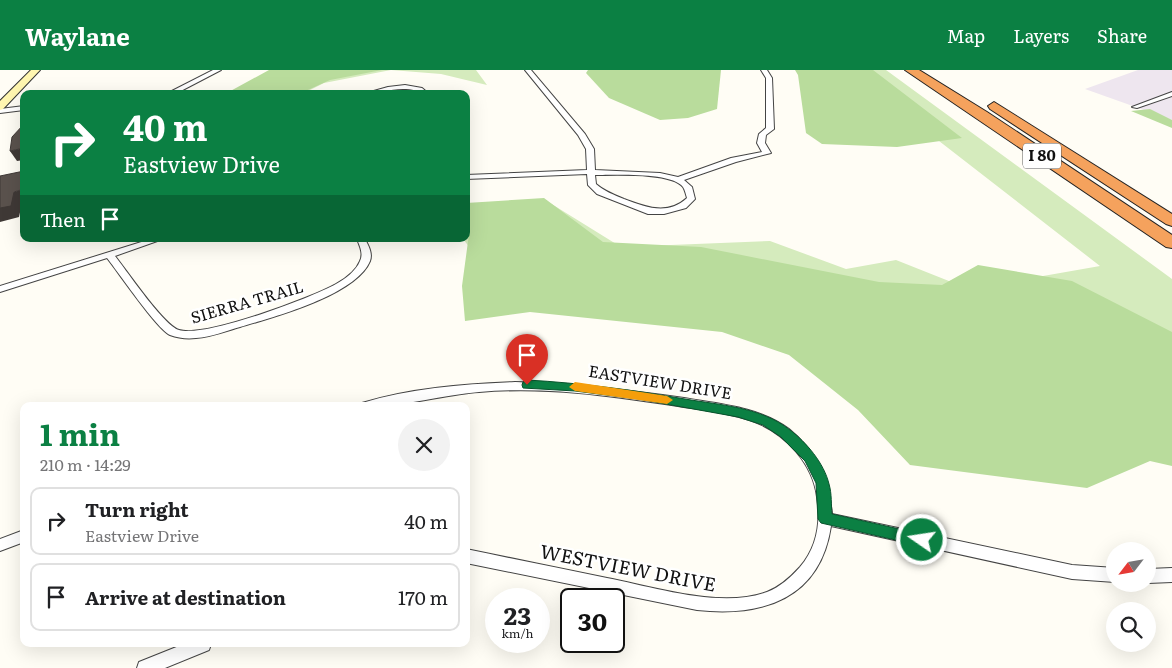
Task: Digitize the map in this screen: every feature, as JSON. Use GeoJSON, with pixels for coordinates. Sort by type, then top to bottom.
{"type":"FeatureCollection","features":[{"type":"Feature","properties":{"kind":"highway","name":"I 80"},"geometry":{"type":"LineString","coordinates":[[911,70],[982,115],[1172,244]]}},
{"type":"Feature","properties":{"kind":"highway","name":"I 80"},"geometry":{"type":"LineString","coordinates":[[935,70],[1172,221]]}},
{"type":"Feature","properties":{"kind":"street"},"geometry":{"type":"LineString","coordinates":[[0,109],[36,70]]}},
{"type":"Feature","properties":{"kind":"street"},"geometry":{"type":"LineString","coordinates":[[177,90],[218,70]]}},
{"type":"Feature","properties":{"kind":"street"},"geometry":{"type":"LineString","coordinates":[[470,177],[590,172],[660,175],[678,179],[688,187],[691,199],[683,206],[664,211],[648,210],[600,192],[592,185],[590,172],[590,149],[528,70]]}},
{"type":"Feature","properties":{"kind":"street"},"geometry":{"type":"LineString","coordinates":[[678,179],[734,160],[767,153],[760,143],[763,134],[770,129],[768,78],[764,70]]}},
{"type":"Feature","properties":{"kind":"street"},"geometry":{"type":"LineString","coordinates":[[388,90],[404,87],[419,90]]}},
{"type":"Feature","properties":{"kind":"street"},"geometry":{"type":"LineString","coordinates":[[1135,107],[1172,94]]}},
{"type":"Feature","properties":{"kind":"street"},"geometry":{"type":"LineString","coordinates":[[0,109],[20,108]]}},
{"type":"Feature","properties":{"kind":"street"},"geometry":{"type":"LineString","coordinates":[[0,289],[149,242]]}},
{"type":"Feature","properties":{"kind":"street","name":"SIERRA TRAIL"},"geometry":{"type":"LineString","coordinates":[[109,254],[166,328],[174,334],[193,336],[311,300],[340,287],[353,277],[366,261],[366,251],[362,242]]}},
{"type":"Feature","properties":{"kind":"street","name":"EASTVIEW DRIVE"},"geometry":{"type":"LineString","coordinates":[[385,402],[432,392],[481,386],[527,385],[575,387],[739,412],[777,427],[799,445],[810,458],[822,483],[826,519]]}},
{"type":"Feature","properties":{"kind":"street"},"geometry":{"type":"LineString","coordinates":[[826,519],[1072,572],[1106,574]]}},
{"type":"Feature","properties":{"kind":"street","name":"WESTVIEW DRIVE"},"geometry":{"type":"LineString","coordinates":[[470,557],[697,604],[738,605],[762,601],[801,578],[818,554],[826,519]]}},
{"type":"Feature","properties":{"kind":"street"},"geometry":{"type":"LineString","coordinates":[[0,545],[20,538]]}},
{"type":"Feature","properties":{"kind":"street"},"geometry":{"type":"LineString","coordinates":[[1156,576],[1172,575]]}},
{"type":"Feature","properties":{"kind":"street"},"geometry":{"type":"LineString","coordinates":[[145,668],[196,647]]}},
{"type":"Feature","properties":{"kind":"shaded area"},"geometry":{"type":"Polygon","coordinates":[[[1138,70],[1172,70],[1172,120],[1085,89],[1138,70]]]}},
{"type":"Feature","properties":{"kind":"green space"},"geometry":{"type":"Polygon","coordinates":[[[269,70],[382,70],[330,80],[308,90],[232,90],[269,70]]]}},
{"type":"Feature","properties":{"kind":"green space"},"geometry":{"type":"Polygon","coordinates":[[[278,70],[391,70],[324,83],[310,90],[246,90],[278,70]]]}},
{"type":"Feature","properties":{"kind":"green space"},"geometry":{"type":"Polygon","coordinates":[[[391,70],[476,70],[487,85],[441,74],[391,70]]]}},
{"type":"Feature","properties":{"kind":"green space"},"geometry":{"type":"Polygon","coordinates":[[[588,70],[721,70],[717,109],[688,118],[660,120],[609,98],[586,73],[588,70]]]}},
{"type":"Feature","properties":{"kind":"green space"},"geometry":{"type":"Polygon","coordinates":[[[795,70],[873,70],[962,138],[897,147],[822,144],[806,133],[798,75],[795,70]]]}},
{"type":"Feature","properties":{"kind":"green space"},"geometry":{"type":"Polygon","coordinates":[[[817,70],[886,70],[1172,279],[1172,375],[511,300],[465,242],[470,242],[470,207],[550,203],[621,247],[770,241],[846,269],[896,260],[969,289],[1100,266],[930,134],[817,70]]]}},
{"type":"Feature","properties":{"kind":"green space"},"geometry":{"type":"Polygon","coordinates":[[[1150,109],[1172,120],[1172,128],[1131,111],[1150,109]]]}},
{"type":"Feature","properties":{"kind":"green space"},"geometry":{"type":"Polygon","coordinates":[[[544,198],[603,242],[701,247],[879,282],[942,285],[978,265],[1072,281],[1172,332],[1172,466],[1150,461],[1087,488],[910,465],[858,410],[789,355],[722,332],[530,312],[465,321],[462,286],[468,242],[470,242],[470,203],[544,198]]]}},
{"type":"Feature","properties":{"kind":"building"},"geometry":{"type":"Polygon","coordinates":[[[20,128],[20,149],[10,151],[12,137],[20,128]]]}},
{"type":"Feature","properties":{"kind":"building"},"geometry":{"type":"Polygon","coordinates":[[[20,172],[20,190],[14,192],[11,206],[0,208],[0,176],[20,172]]]}},
{"type":"Feature","properties":{"kind":"slow traffic"},"geometry":{"type":"LineString","coordinates":[[575,387],[667,400]]}},
{"type":"Feature","properties":{"kind":"route"},"geometry":{"type":"LineString","coordinates":[[527,385],[575,387],[638,395],[739,412],[768,422],[786,433],[799,445],[816,468],[825,498],[826,519],[922,540]]}}]}
